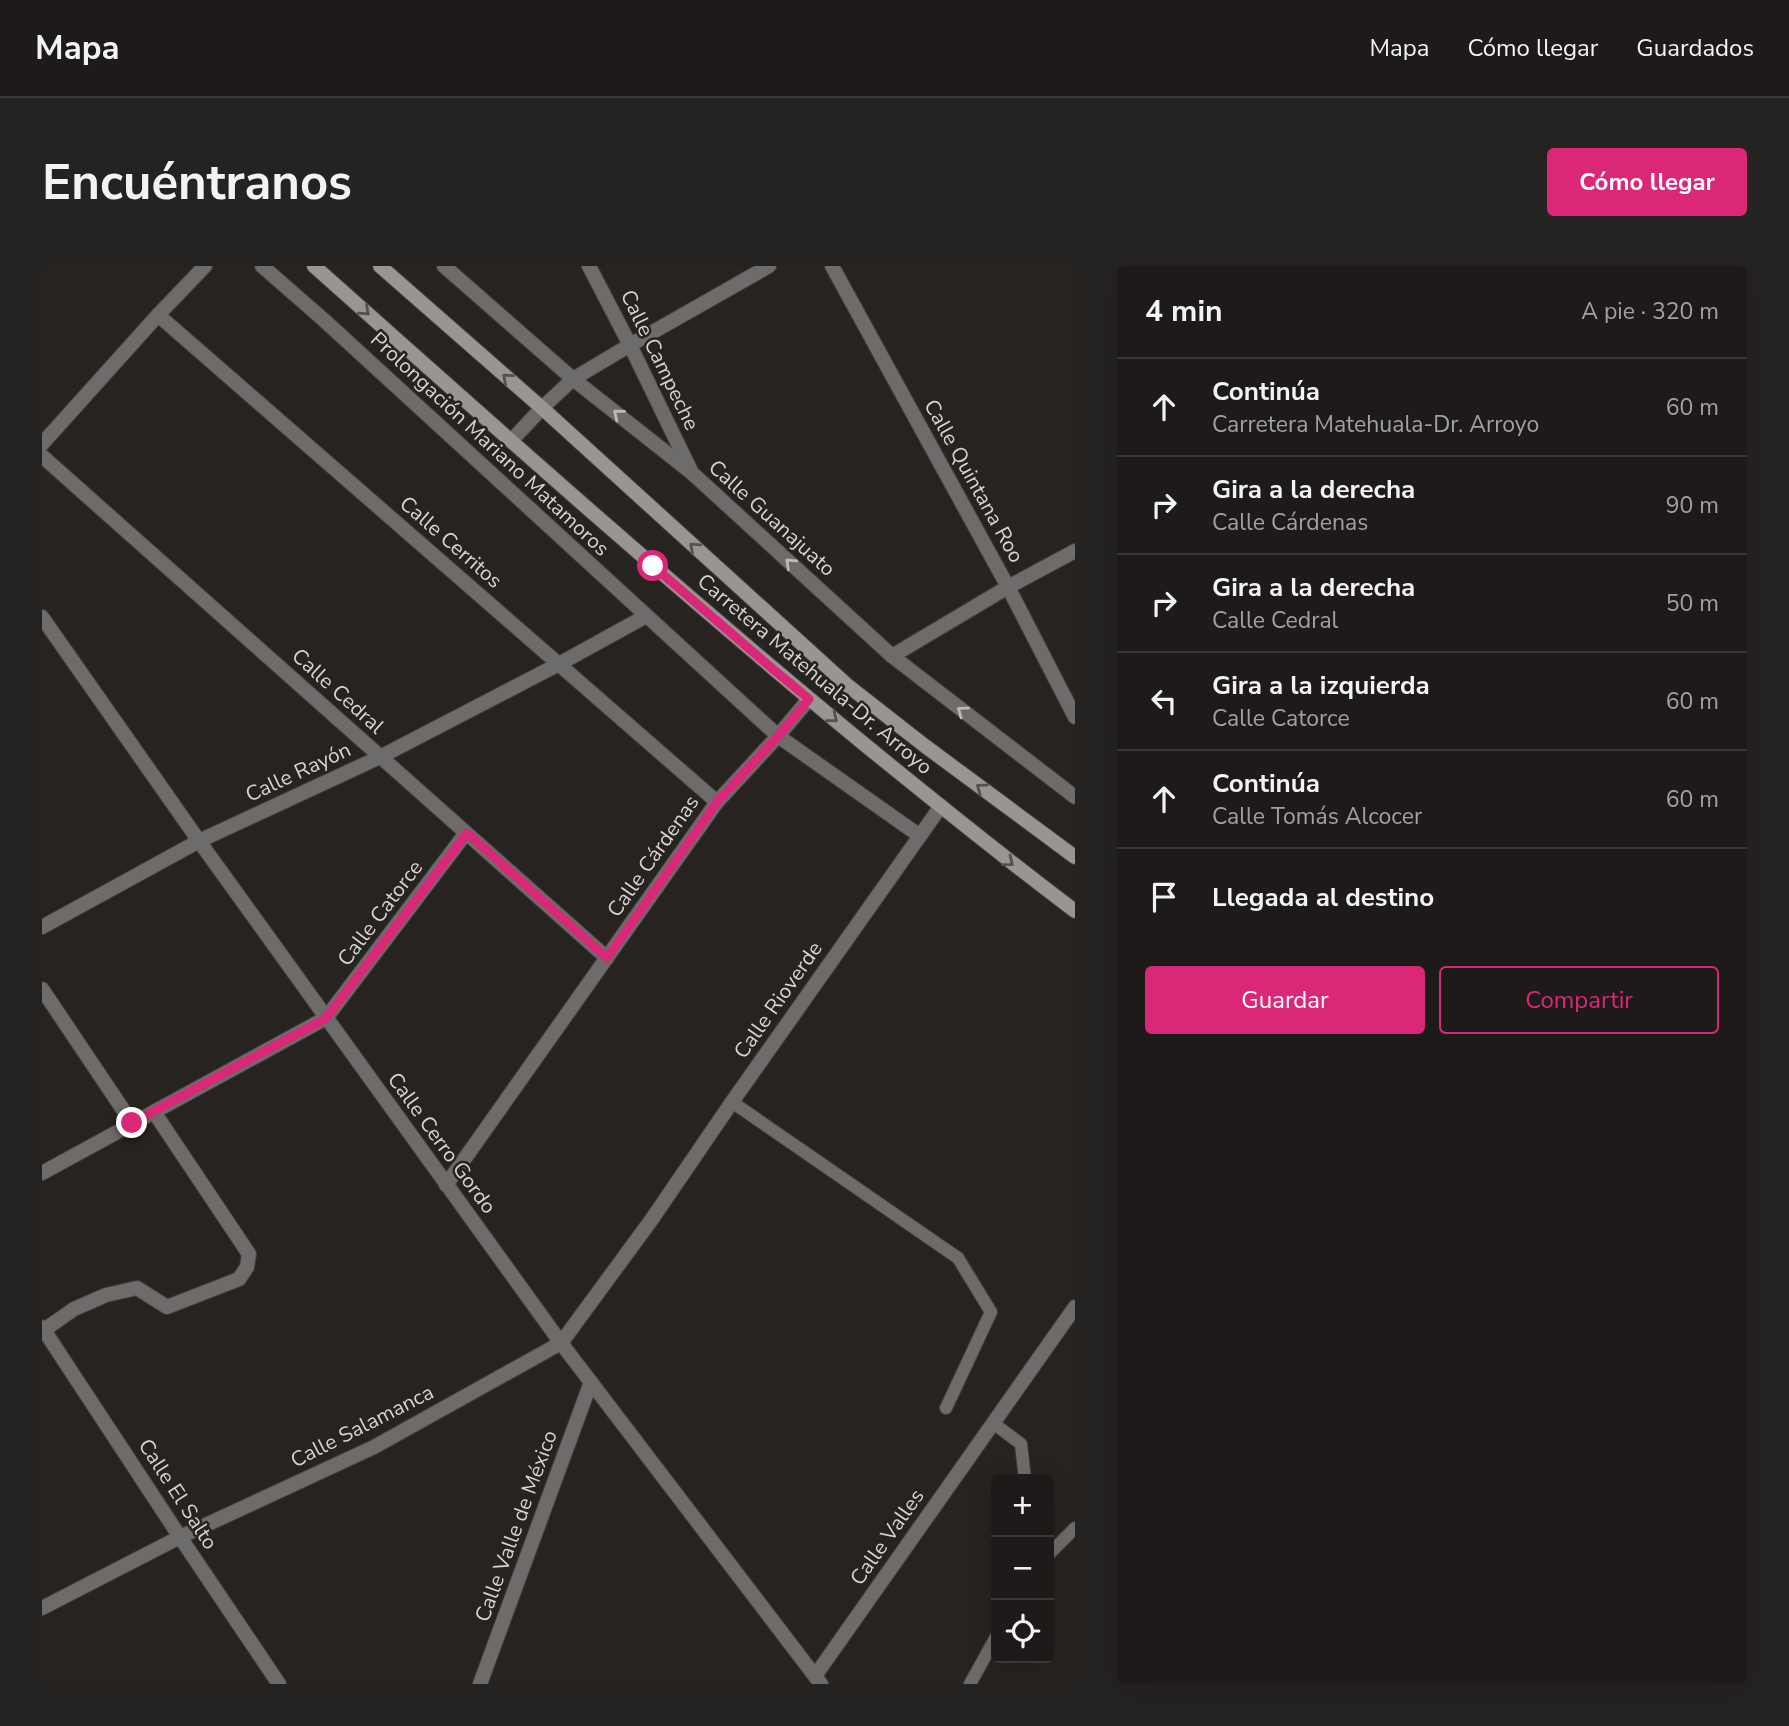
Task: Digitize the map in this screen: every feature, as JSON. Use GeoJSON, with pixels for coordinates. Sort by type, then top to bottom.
{"type":"FeatureCollection","features":[{"type":"Feature","properties":{"kind":"main road","name":"Carretera Matehuala-Dr. Arroyo"},"geometry":{"type":"LineString","coordinates":[[314,266],[768,665],[1009,862],[1075,911]]}},
{"type":"Feature","properties":{"kind":"main road","name":"Carretera Matehuala-Dr. Arroyo"},"geometry":{"type":"LineString","coordinates":[[380,266],[542,408],[847,685],[1075,857]]}},
{"type":"Feature","properties":{"kind":"street"},"geometry":{"type":"LineString","coordinates":[[42,444],[205,266]]}},
{"type":"Feature","properties":{"kind":"street","name":"Prolongación Mariano Matamoros"},"geometry":{"type":"LineString","coordinates":[[262,266],[778,736],[920,835]]}},
{"type":"Feature","properties":{"kind":"street","name":"Calle Guanajuato"},"geometry":{"type":"LineString","coordinates":[[444,266],[573,379],[692,473],[892,656],[1075,797]]}},
{"type":"Feature","properties":{"kind":"street","name":"Calle Campeche"},"geometry":{"type":"LineString","coordinates":[[589,266],[692,473]]}},
{"type":"Feature","properties":{"kind":"street"},"geometry":{"type":"LineString","coordinates":[[511,441],[573,379],[769,266]]}},
{"type":"Feature","properties":{"kind":"street","name":"Calle Quintana Roo"},"geometry":{"type":"LineString","coordinates":[[832,266],[1008,587],[1075,717]]}},
{"type":"Feature","properties":{"kind":"street","name":"Calle Cerritos"},"geometry":{"type":"LineString","coordinates":[[158,315],[717,802]]}},
{"type":"Feature","properties":{"kind":"street","name":"Calle Cedral"},"geometry":{"type":"LineString","coordinates":[[42,456],[607,958]]}},
{"type":"Feature","properties":{"kind":"street"},"geometry":{"type":"LineString","coordinates":[[892,656],[1008,587],[1075,551]]}},
{"type":"Feature","properties":{"kind":"street","name":"Calle Rayón"},"geometry":{"type":"LineString","coordinates":[[42,927],[198,841],[380,757],[646,616]]}},
{"type":"Feature","properties":{"kind":"street","name":"Calle Cerro Gordo"},"geometry":{"type":"LineString","coordinates":[[42,617],[198,841],[561,1343],[818,1680]]}},
{"type":"Feature","properties":{"kind":"street","name":"Calle Cárdenas"},"geometry":{"type":"LineString","coordinates":[[446,1185],[717,802],[809,699]]}},
{"type":"Feature","properties":{"kind":"street","name":"Calle Rioverde"},"geometry":{"type":"LineString","coordinates":[[652,1219],[941,806]]}},
{"type":"Feature","properties":{"kind":"street","name":"Calle Catorce"},"geometry":{"type":"LineString","coordinates":[[326,1018],[467,833]]}},
{"type":"Feature","properties":{"kind":"street"},"geometry":{"type":"LineString","coordinates":[[42,989],[132,1123]]}},
{"type":"Feature","properties":{"kind":"street"},"geometry":{"type":"LineString","coordinates":[[42,1173],[326,1018]]}},
{"type":"Feature","properties":{"kind":"street"},"geometry":{"type":"LineString","coordinates":[[43,1328],[74,1309],[106,1295],[137,1288],[167,1307],[239,1279],[247,1267],[249,1254],[154,1112]]}},
{"type":"Feature","properties":{"kind":"street","name":"Calle Salamanca"},"geometry":{"type":"LineString","coordinates":[[42,1608],[180,1538],[374,1447],[561,1343],[652,1219]]}},
{"type":"Feature","properties":{"kind":"street","name":"Calle Valles"},"geometry":{"type":"LineString","coordinates":[[818,1680],[1075,1307]]}},
{"type":"Feature","properties":{"kind":"street","name":"Calle El Salto"},"geometry":{"type":"LineString","coordinates":[[43,1328],[279,1684]]}},
{"type":"Feature","properties":{"kind":"street","name":"Calle Valle de México"},"geometry":{"type":"LineString","coordinates":[[480,1684],[591,1382]]}},
{"type":"Feature","properties":{"kind":"lane"},"geometry":{"type":"LineString","coordinates":[[732,1102],[958,1258],[991,1312],[946,1408]]}},
{"type":"Feature","properties":{"kind":"lane"},"geometry":{"type":"LineString","coordinates":[[993,1423],[1021,1444],[1025,1474]]}},
{"type":"Feature","properties":{"kind":"lane"},"geometry":{"type":"LineString","coordinates":[[1054,1549],[1075,1528]]}},
{"type":"Feature","properties":{"kind":"lane"},"geometry":{"type":"LineString","coordinates":[[970,1684],[991,1646]]}},
{"type":"Feature","properties":{"kind":"route"},"geometry":{"type":"LineString","coordinates":[[132,1123],[326,1018],[467,833],[607,958],[717,802],[809,699],[653,566]]}}]}
